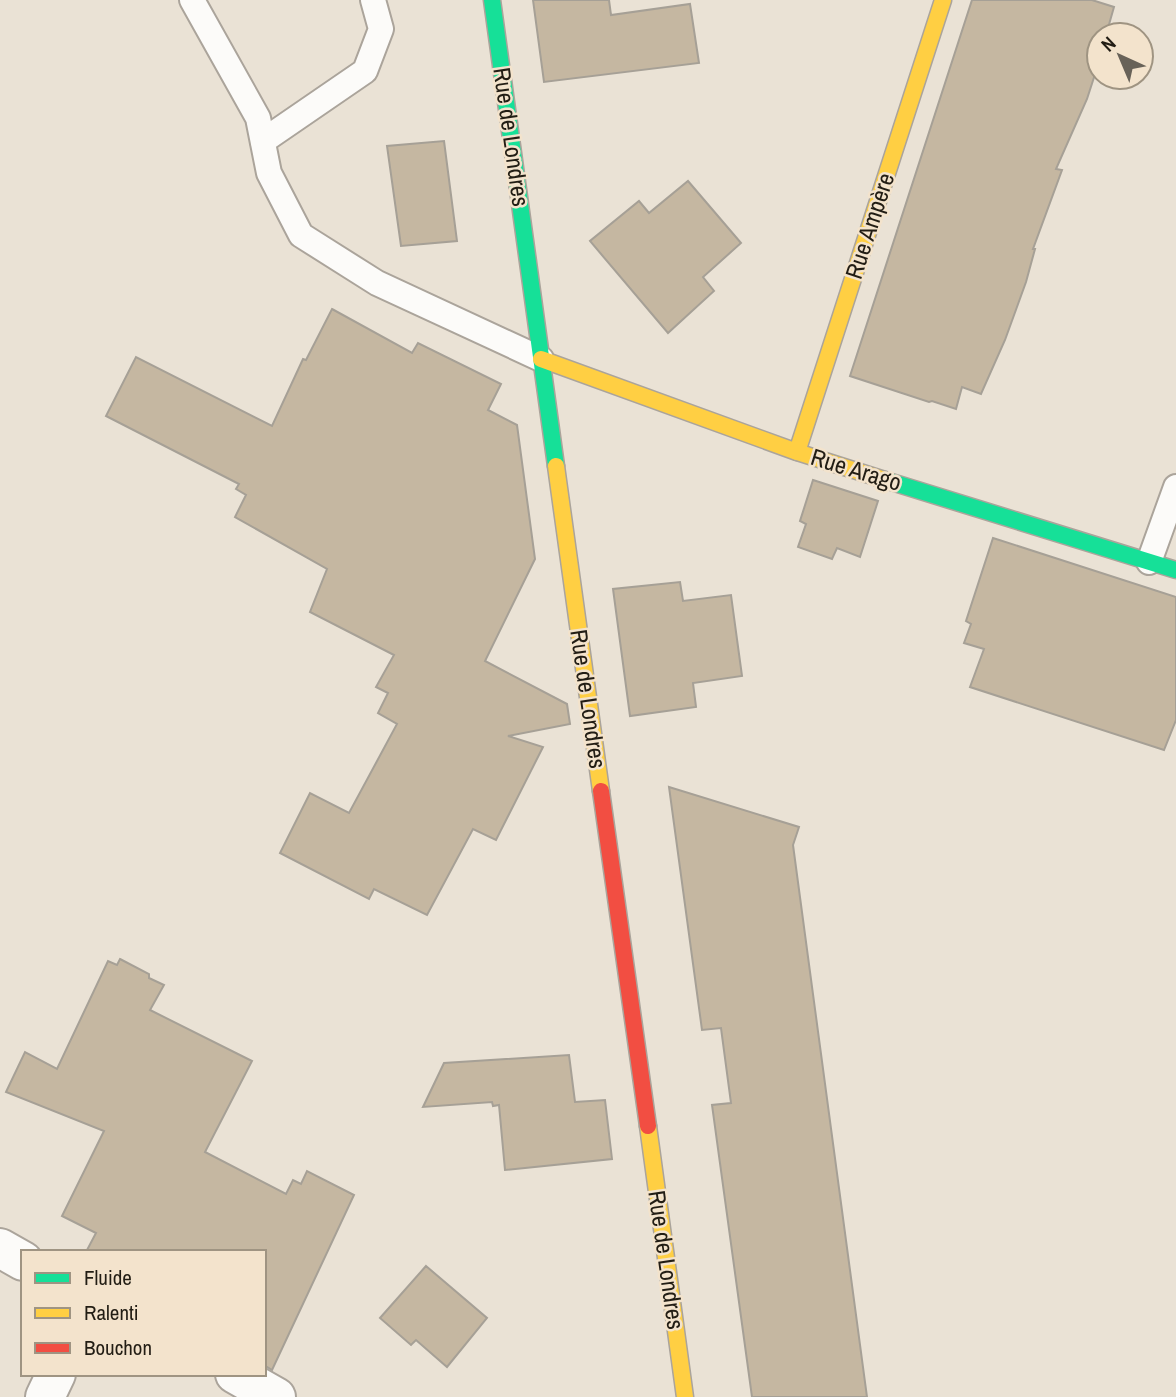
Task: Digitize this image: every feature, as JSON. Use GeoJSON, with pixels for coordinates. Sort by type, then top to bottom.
{"type":"FeatureCollection","features":[{"type":"Feature","properties":{"kind":"street","name":"Rue de Londres"},"geometry":{"type":"LineString","coordinates":[[492,0],[685,1397]]}},
{"type":"Feature","properties":{"kind":"street","name":"Rue Ampère"},"geometry":{"type":"LineString","coordinates":[[797,452],[943,0]]}},
{"type":"Feature","properties":{"kind":"street","name":"Rue Arago"},"geometry":{"type":"LineString","coordinates":[[541,359],[797,452],[1176,570]]}},
{"type":"Feature","properties":{"kind":"street"},"geometry":{"type":"LineString","coordinates":[[0,1248],[21,1260]]}},
{"type":"Feature","properties":{"kind":"street"},"geometry":{"type":"LineString","coordinates":[[45,1397],[55,1376]]}},
{"type":"Feature","properties":{"kind":"street"},"geometry":{"type":"LineString","coordinates":[[239,1376],[276,1397]]}},
{"type":"Feature","properties":{"kind":"lane"},"geometry":{"type":"LineString","coordinates":[[192,0],[258,118],[269,173],[301,235],[377,283],[541,359]]}},
{"type":"Feature","properties":{"kind":"lane"},"geometry":{"type":"LineString","coordinates":[[263,141],[365,71],[381,29],[373,0]]}},
{"type":"Feature","properties":{"kind":"lane"},"geometry":{"type":"LineString","coordinates":[[1149,562],[1176,487]]}},
{"type":"Feature","properties":{"kind":"building"},"geometry":{"type":"Polygon","coordinates":[[[533,0],[609,0],[611,15],[690,4],[699,63],[544,82],[533,0]]]}},
{"type":"Feature","properties":{"kind":"building"},"geometry":{"type":"Polygon","coordinates":[[[972,0],[1092,0],[1114,7],[1110,21],[1085,21],[1085,91],[1090,91],[1056,169],[1062,170],[1033,249],[1026,282],[1005,340],[981,394],[962,387],[956,409],[850,376],[972,0]]]}},
{"type":"Feature","properties":{"kind":"building"},"geometry":{"type":"Polygon","coordinates":[[[444,141],[457,241],[401,246],[387,146],[444,141]]]}},
{"type":"Feature","properties":{"kind":"building"},"geometry":{"type":"Polygon","coordinates":[[[688,181],[741,243],[703,277],[714,291],[668,333],[590,241],[639,201],[649,213],[688,181]]]}},
{"type":"Feature","properties":{"kind":"building"},"geometry":{"type":"Polygon","coordinates":[[[332,309],[412,353],[418,343],[501,384],[488,410],[517,425],[535,559],[485,661],[567,704],[570,724],[508,736],[543,747],[496,840],[473,829],[427,915],[374,889],[369,899],[280,853],[310,793],[349,813],[397,724],[378,713],[388,693],[376,687],[394,655],[310,612],[327,569],[235,517],[246,495],[236,489],[239,484],[106,416],[136,357],[272,426],[303,359],[306,360],[332,309]]]}},
{"type":"Feature","properties":{"kind":"building"},"geometry":{"type":"Polygon","coordinates":[[[813,480],[878,501],[860,557],[837,548],[832,559],[798,547],[806,524],[800,521],[813,480]]]}},
{"type":"Feature","properties":{"kind":"building"},"geometry":{"type":"Polygon","coordinates":[[[993,538],[1176,597],[1176,720],[1164,750],[970,687],[984,649],[964,643],[971,624],[966,621],[993,538]]]}},
{"type":"Feature","properties":{"kind":"building"},"geometry":{"type":"Polygon","coordinates":[[[680,582],[683,601],[731,595],[742,676],[693,683],[696,707],[630,716],[613,589],[680,582]]]}},
{"type":"Feature","properties":{"kind":"building"},"geometry":{"type":"Polygon","coordinates":[[[669,787],[799,827],[793,845],[867,1397],[752,1397],[712,1105],[731,1103],[721,1028],[702,1030],[669,787]]]}},
{"type":"Feature","properties":{"kind":"building"},"geometry":{"type":"Polygon","coordinates":[[[120,959],[164,985],[150,1010],[252,1061],[205,1152],[286,1194],[293,1180],[301,1184],[307,1171],[354,1195],[272,1370],[266,1366],[266,1250],[87,1250],[96,1233],[62,1216],[104,1131],[6,1092],[25,1052],[57,1069],[108,961],[117,965],[120,959]]]}},
{"type":"Feature","properties":{"kind":"building"},"geometry":{"type":"Polygon","coordinates":[[[569,1055],[575,1102],[605,1100],[612,1159],[505,1170],[499,1105],[493,1106],[492,1102],[423,1107],[444,1063],[569,1055]]]}},
{"type":"Feature","properties":{"kind":"building"},"geometry":{"type":"Polygon","coordinates":[[[426,1266],[487,1318],[447,1367],[416,1340],[411,1345],[380,1318],[426,1266]]]}},
{"type":"Feature","properties":{"kind":"traffic: fast"},"geometry":{"type":"LineString","coordinates":[[492,0],[556,466]]}},
{"type":"Feature","properties":{"kind":"traffic: fast"},"geometry":{"type":"LineString","coordinates":[[885,480],[1176,570]]}},
{"type":"Feature","properties":{"kind":"traffic: slow"},"geometry":{"type":"LineString","coordinates":[[797,452],[943,0]]}},
{"type":"Feature","properties":{"kind":"traffic: slow"},"geometry":{"type":"LineString","coordinates":[[541,359],[797,452],[885,480]]}},
{"type":"Feature","properties":{"kind":"traffic: slow"},"geometry":{"type":"LineString","coordinates":[[556,466],[601,791]]}},
{"type":"Feature","properties":{"kind":"traffic: slow"},"geometry":{"type":"LineString","coordinates":[[648,1126],[685,1397]]}},
{"type":"Feature","properties":{"kind":"traffic: jam"},"geometry":{"type":"LineString","coordinates":[[601,791],[648,1126]]}}]}
